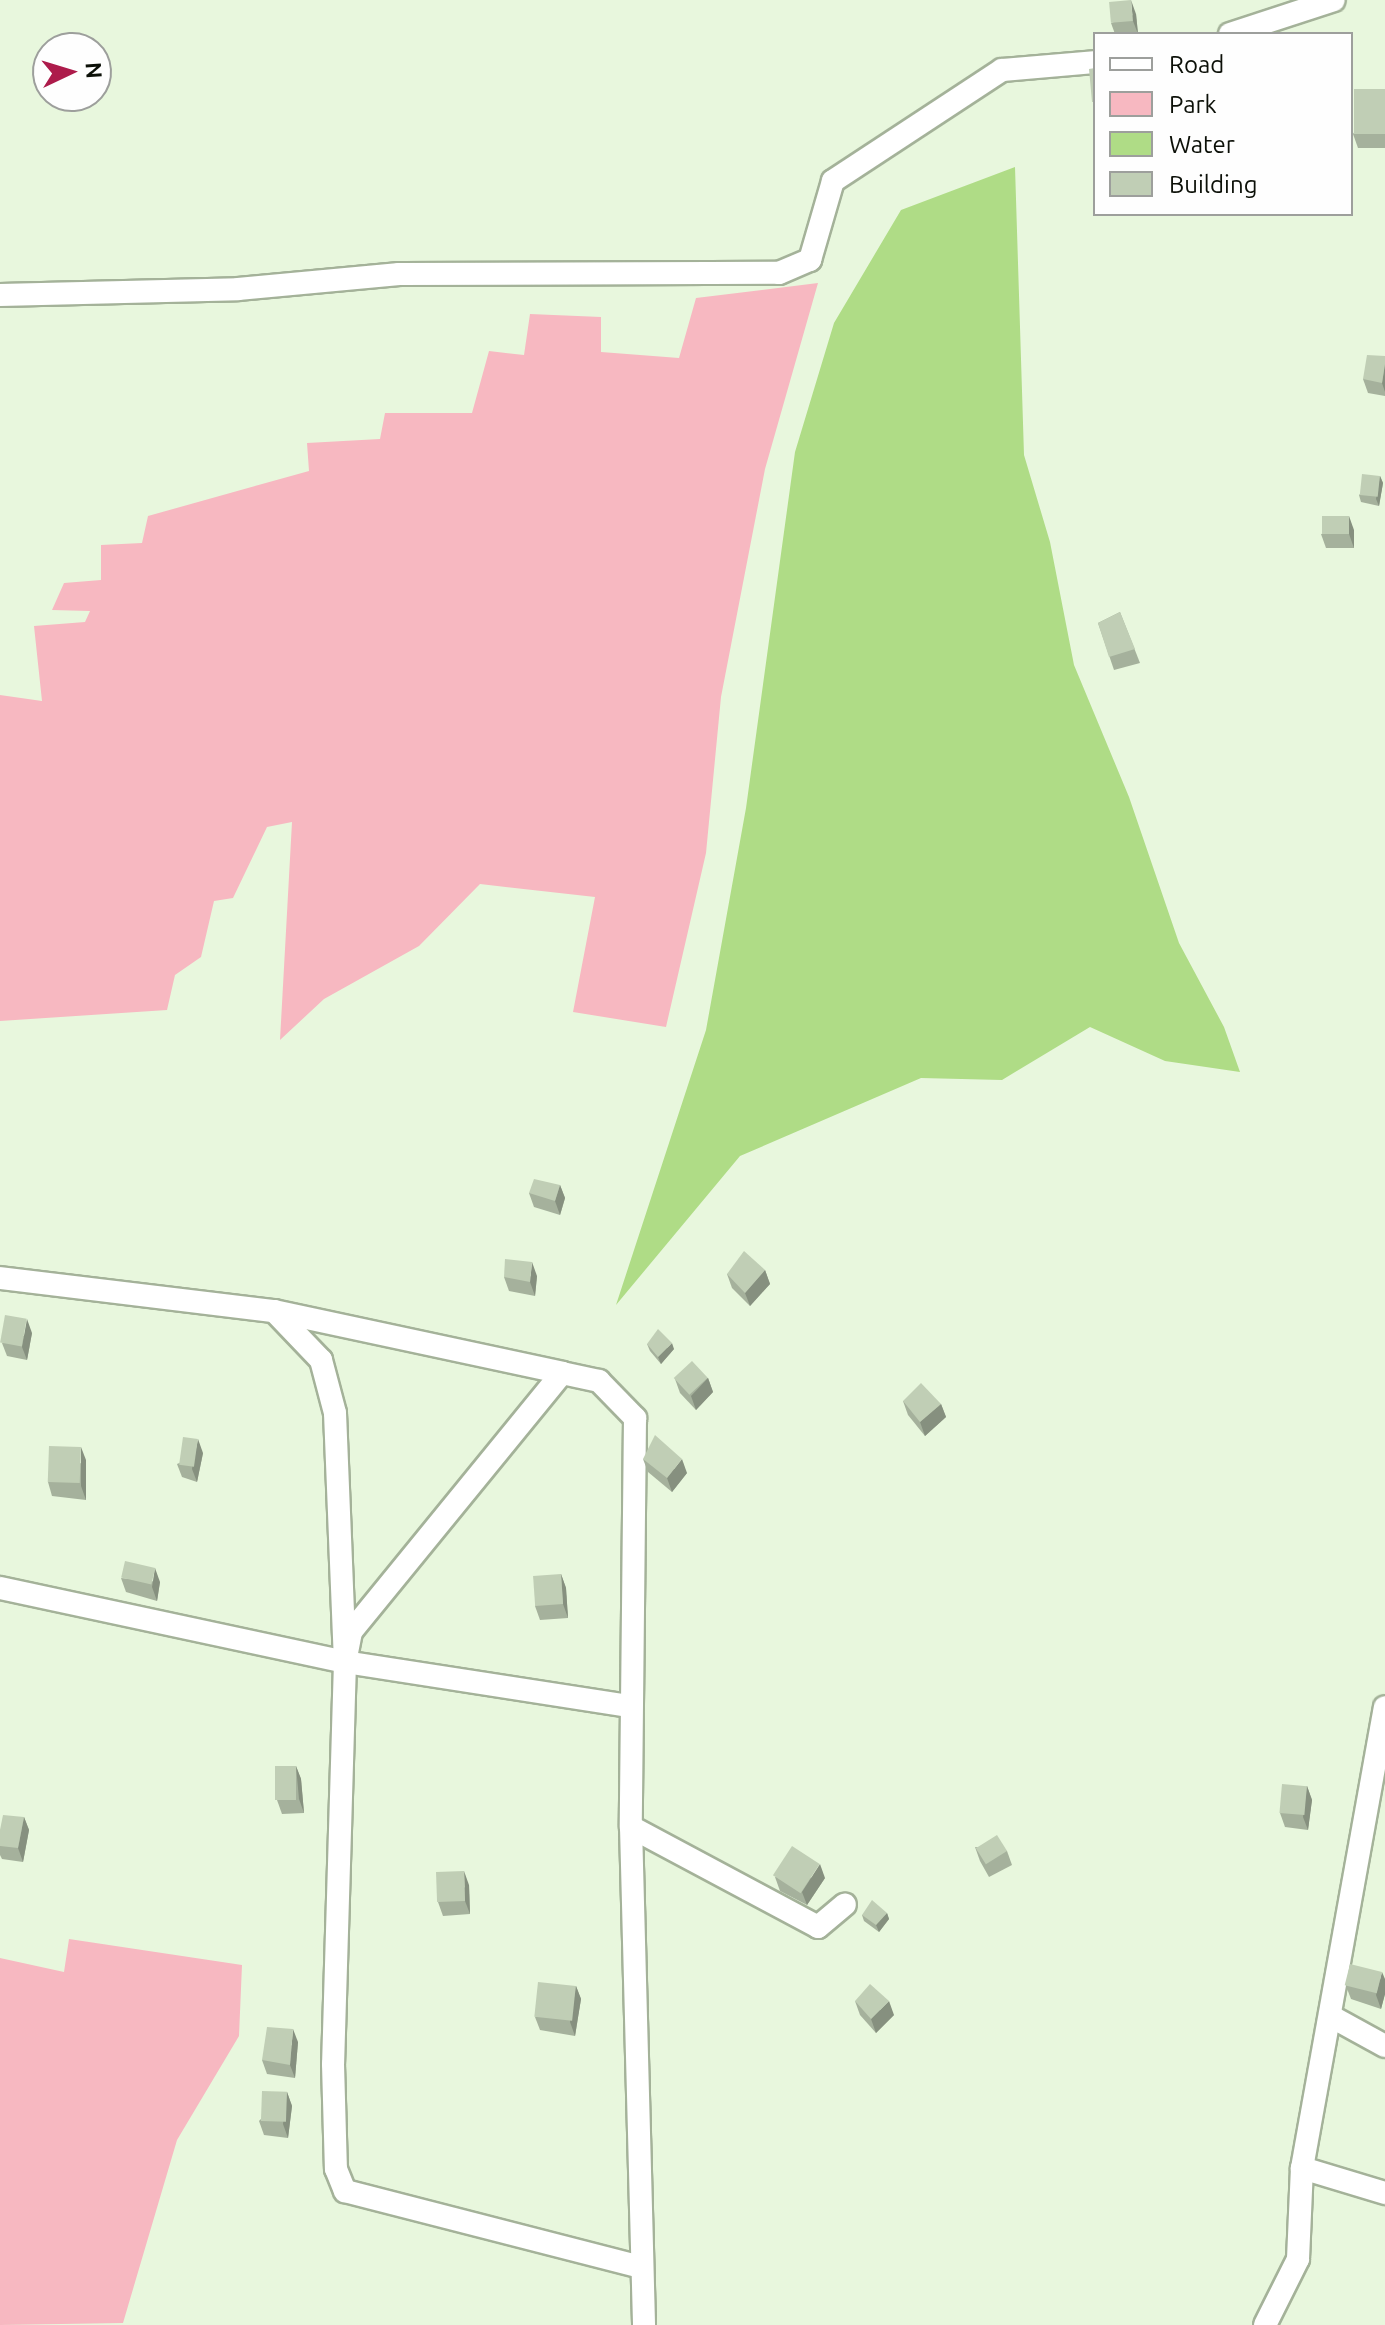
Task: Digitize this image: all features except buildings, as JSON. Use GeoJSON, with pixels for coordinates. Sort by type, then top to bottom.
{"type":"FeatureCollection","features":[{"type":"Feature","properties":{"kind":"street"},"geometry":{"type":"LineString","coordinates":[[1236,32],[1334,0]]}},
{"type":"Feature","properties":{"kind":"street"},"geometry":{"type":"LineString","coordinates":[[0,295],[238,289],[399,274],[779,273],[810,260],[833,181],[1002,70],[1093,62]]}},
{"type":"Feature","properties":{"kind":"street"},"geometry":{"type":"LineString","coordinates":[[0,1278],[274,1311],[599,1381],[635,1418],[631,1827],[640,2267],[644,2325]]}},
{"type":"Feature","properties":{"kind":"street"},"geometry":{"type":"LineString","coordinates":[[274,1311],[321,1360],[335,1413],[345,1662],[333,2064],[336,2169],[345,2191],[640,2267]]}},
{"type":"Feature","properties":{"kind":"street"},"geometry":{"type":"LineString","coordinates":[[345,1662],[351,1632],[562,1373]]}},
{"type":"Feature","properties":{"kind":"street"},"geometry":{"type":"LineString","coordinates":[[0,1588],[345,1662],[630,1706]]}},
{"type":"Feature","properties":{"kind":"street"},"geometry":{"type":"LineString","coordinates":[[1265,2325],[1298,2259],[1302,2168],[1376,1813],[1385,1707]]}},
{"type":"Feature","properties":{"kind":"street"},"geometry":{"type":"LineString","coordinates":[[631,1827],[818,1927],[845,1904]]}},
{"type":"Feature","properties":{"kind":"street"},"geometry":{"type":"LineString","coordinates":[[1332,2017],[1385,2046]]}},
{"type":"Feature","properties":{"kind":"street"},"geometry":{"type":"LineString","coordinates":[[1302,2168],[1385,2193]]}},
{"type":"Feature","properties":{"kind":"green space"},"geometry":{"type":"Polygon","coordinates":[[[818,283],[765,469],[721,697],[706,853],[666,1027],[573,1012],[595,897],[480,884],[419,946],[324,999],[280,1040],[292,822],[267,827],[233,898],[214,901],[201,957],[175,975],[167,1010],[0,1021],[0,695],[42,701],[34,626],[85,622],[90,611],[52,610],[64,583],[101,580],[101,545],[142,543],[148,516],[309,471],[307,443],[380,439],[385,413],[472,413],[489,351],[524,355],[530,314],[601,317],[601,352],[679,358],[696,298],[818,283]]]}},
{"type":"Feature","properties":{"kind":"green space"},"geometry":{"type":"Polygon","coordinates":[[[69,1939],[242,1965],[239,2036],[177,2140],[123,2323],[0,2325],[0,1958],[64,1972],[69,1939]]]}},
{"type":"Feature","properties":{"kind":"water"},"geometry":{"type":"Polygon","coordinates":[[[1015,167],[1024,455],[1050,542],[1074,665],[1129,797],[1179,943],[1224,1027],[1240,1072],[1165,1061],[1090,1027],[1002,1080],[921,1078],[740,1156],[616,1305],[706,1030],[746,808],[795,452],[834,323],[901,210],[1015,167]]]}}]}
